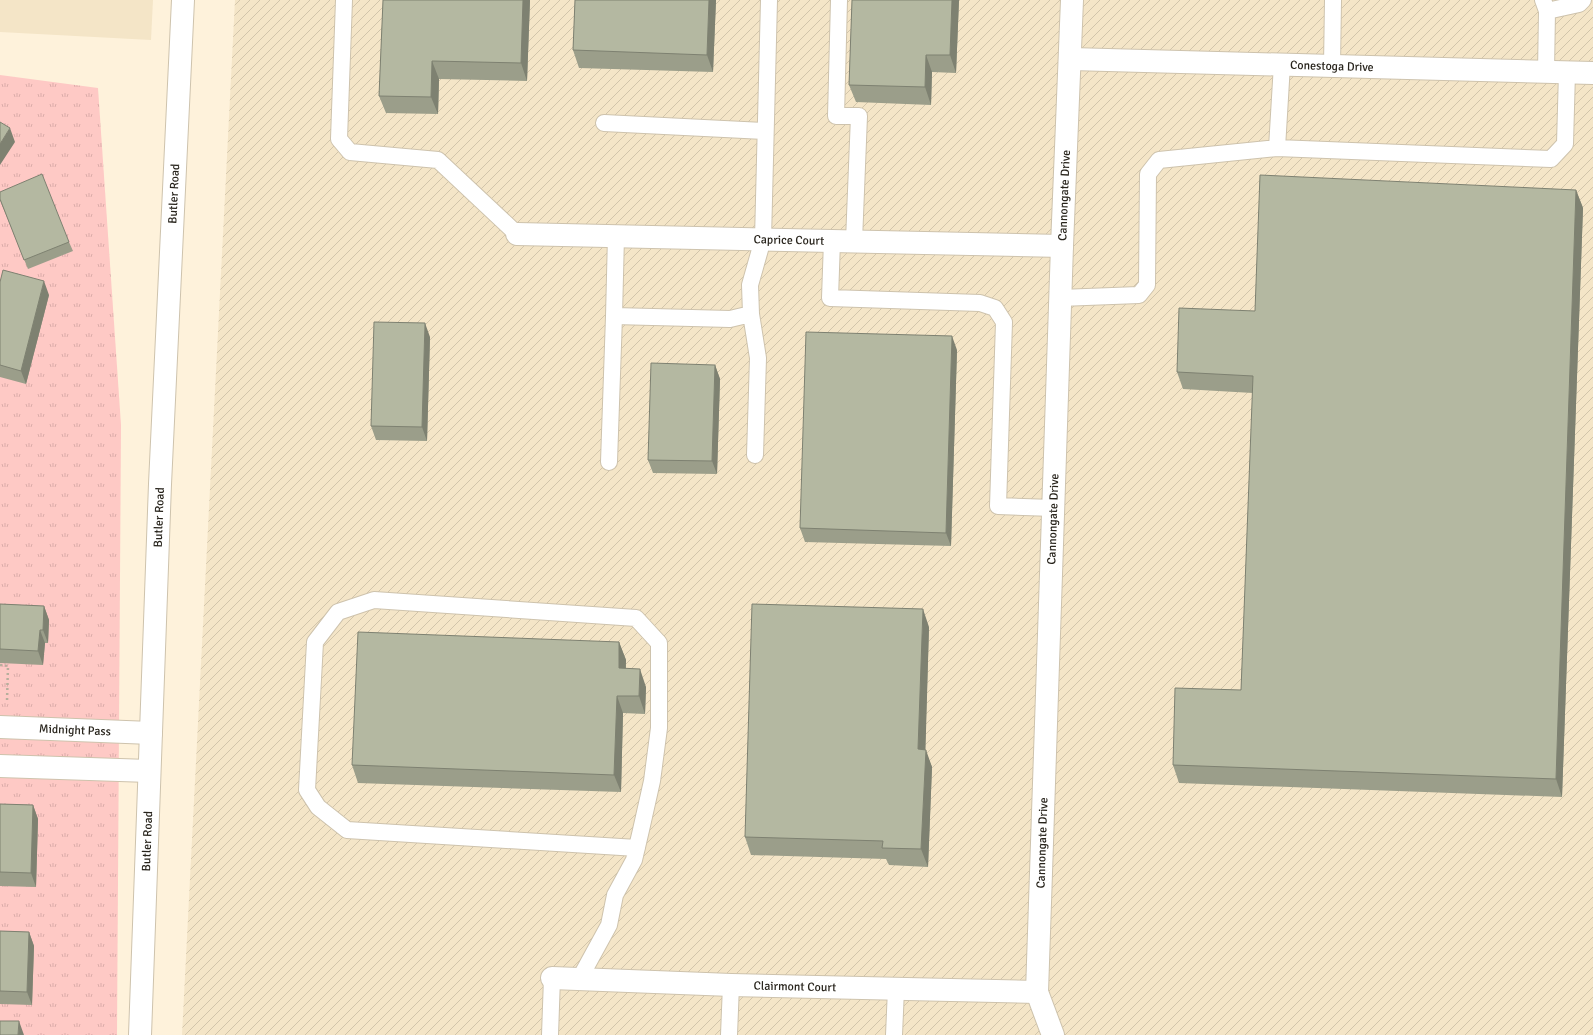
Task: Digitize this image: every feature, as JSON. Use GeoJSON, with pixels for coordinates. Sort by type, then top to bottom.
{"type":"FeatureCollection","features":[{"type":"Feature","properties":{"kind":"street","name":"Butler Road"},"geometry":{"type":"LineString","coordinates":[[140,1035],[160,484],[183,0]]}},
{"type":"Feature","properties":{"kind":"street","name":"Cannongate Drive"},"geometry":{"type":"LineString","coordinates":[[1053,1035],[1037,992],[1060,298],[1071,59],[1072,0]]}},
{"type":"Feature","properties":{"kind":"street","name":"Conestoga Drive"},"geometry":{"type":"LineString","coordinates":[[1071,59],[1593,73]]}},
{"type":"Feature","properties":{"kind":"street","name":"Caprice Court"},"geometry":{"type":"LineString","coordinates":[[517,234],[1062,246]]}},
{"type":"Feature","properties":{"kind":"street","name":"Midnight Pass"},"geometry":{"type":"LineString","coordinates":[[2,728],[151,733]]}},
{"type":"Feature","properties":{"kind":"street"},"geometry":{"type":"LineString","coordinates":[[0,766],[149,771]]}},
{"type":"Feature","properties":{"kind":"street","name":"Clairmont Court"},"geometry":{"type":"LineString","coordinates":[[552,978],[731,985],[1037,992]]}},
{"type":"Feature","properties":{"kind":"lane"},"geometry":{"type":"LineString","coordinates":[[344,0],[339,139],[350,152],[438,160],[517,234]]}},
{"type":"Feature","properties":{"kind":"lane"},"geometry":{"type":"LineString","coordinates":[[755,455],[758,358],[751,314],[750,285],[763,239],[769,0]]}},
{"type":"Feature","properties":{"kind":"lane"},"geometry":{"type":"LineString","coordinates":[[839,0],[836,116],[859,116],[854,241]]}},
{"type":"Feature","properties":{"kind":"lane"},"geometry":{"type":"LineString","coordinates":[[1332,0],[1332,66]]}},
{"type":"Feature","properties":{"kind":"lane"},"geometry":{"type":"LineString","coordinates":[[1060,298],[1139,295],[1147,285],[1148,174],[1159,160],[1277,148],[1551,160],[1565,144],[1557,72],[1545,5],[1579,4],[1582,0]]}},
{"type":"Feature","properties":{"kind":"lane"},"geometry":{"type":"LineString","coordinates":[[1277,148],[1282,64]]}},
{"type":"Feature","properties":{"kind":"lane"},"geometry":{"type":"LineString","coordinates":[[604,123],[765,131]]}},
{"type":"Feature","properties":{"kind":"lane"},"geometry":{"type":"LineString","coordinates":[[609,462],[616,236]]}},
{"type":"Feature","properties":{"kind":"lane"},"geometry":{"type":"LineString","coordinates":[[832,241],[830,298],[980,303],[996,308],[1004,322],[998,506],[1053,508]]}},
{"type":"Feature","properties":{"kind":"lane"},"geometry":{"type":"LineString","coordinates":[[614,316],[730,319],[751,314]]}},
{"type":"Feature","properties":{"kind":"lane"},"geometry":{"type":"LineString","coordinates":[[580,978],[609,925],[616,895],[634,860],[637,848],[652,781],[659,728],[659,643],[636,618],[374,600],[338,612],[315,642],[307,790],[318,807],[347,830],[637,848]]}},
{"type":"Feature","properties":{"kind":"lane"},"geometry":{"type":"LineString","coordinates":[[550,1035],[552,978]]}},
{"type":"Feature","properties":{"kind":"lane"},"geometry":{"type":"LineString","coordinates":[[729,1035],[731,985]]}},
{"type":"Feature","properties":{"kind":"lane"},"geometry":{"type":"LineString","coordinates":[[894,1035],[896,989]]}},
{"type":"Feature","properties":{"kind":"path"},"geometry":{"type":"LineString","coordinates":[[0,665],[8,664],[2,728]]}},
{"type":"Feature","properties":{"kind":"shaded area"},"geometry":{"type":"Polygon","coordinates":[[[0,0],[153,0],[151,40],[0,32],[0,0]]]}},
{"type":"Feature","properties":{"kind":"shaded area"},"geometry":{"type":"Polygon","coordinates":[[[235,0],[1593,0],[1593,1035],[182,1035],[235,0]]]}},
{"type":"Feature","properties":{"kind":"green space"},"geometry":{"type":"Polygon","coordinates":[[[0,75],[98,88],[121,425],[117,1035],[0,1035],[0,75]]]}},
{"type":"Feature","properties":{"kind":"building"},"geometry":{"type":"Polygon","coordinates":[[[383,0],[523,0],[521,63],[432,61],[431,97],[379,96],[383,0]]]}},
{"type":"Feature","properties":{"kind":"building"},"geometry":{"type":"Polygon","coordinates":[[[575,0],[709,0],[707,55],[573,50],[575,0]]]}},
{"type":"Feature","properties":{"kind":"building"},"geometry":{"type":"Polygon","coordinates":[[[852,0],[952,0],[950,55],[926,55],[925,87],[849,85],[852,0]]]}},
{"type":"Feature","properties":{"kind":"building"},"geometry":{"type":"Polygon","coordinates":[[[0,122],[10,128],[0,144],[0,122]]]}},
{"type":"Feature","properties":{"kind":"building"},"geometry":{"type":"Polygon","coordinates":[[[42,174],[69,242],[24,260],[0,199],[0,192],[42,174]]]}},
{"type":"Feature","properties":{"kind":"building"},"geometry":{"type":"Polygon","coordinates":[[[1260,175],[1576,190],[1556,779],[1173,765],[1175,688],[1241,690],[1253,376],[1177,372],[1179,308],[1255,311],[1260,175]]]}},
{"type":"Feature","properties":{"kind":"building"},"geometry":{"type":"Polygon","coordinates":[[[3,270],[44,281],[21,371],[0,365],[0,282],[3,270]]]}},
{"type":"Feature","properties":{"kind":"building"},"geometry":{"type":"Polygon","coordinates":[[[374,322],[425,323],[422,427],[371,426],[374,322]]]}},
{"type":"Feature","properties":{"kind":"building"},"geometry":{"type":"Polygon","coordinates":[[[806,332],[952,336],[946,533],[800,528],[806,332]]]}},
{"type":"Feature","properties":{"kind":"building"},"geometry":{"type":"Polygon","coordinates":[[[651,363],[715,365],[712,461],[648,460],[651,363]]]}},
{"type":"Feature","properties":{"kind":"building"},"geometry":{"type":"Polygon","coordinates":[[[0,604],[44,606],[43,630],[40,630],[38,651],[0,649],[0,604]]]}},
{"type":"Feature","properties":{"kind":"building"},"geometry":{"type":"Polygon","coordinates":[[[752,604],[923,609],[918,749],[926,750],[921,849],[882,848],[883,841],[745,837],[752,604]]]}},
{"type":"Feature","properties":{"kind":"building"},"geometry":{"type":"Polygon","coordinates":[[[358,632],[619,642],[619,668],[640,669],[639,696],[617,696],[614,775],[352,765],[358,632]]]}},
{"type":"Feature","properties":{"kind":"building"},"geometry":{"type":"Polygon","coordinates":[[[0,804],[33,805],[31,873],[0,872],[0,804]]]}},
{"type":"Feature","properties":{"kind":"building"},"geometry":{"type":"Polygon","coordinates":[[[0,931],[29,932],[27,992],[0,991],[0,931]]]}},
{"type":"Feature","properties":{"kind":"building"},"geometry":{"type":"Polygon","coordinates":[[[0,1021],[19,1021],[18,1035],[0,1035],[0,1021]]]}}]}
